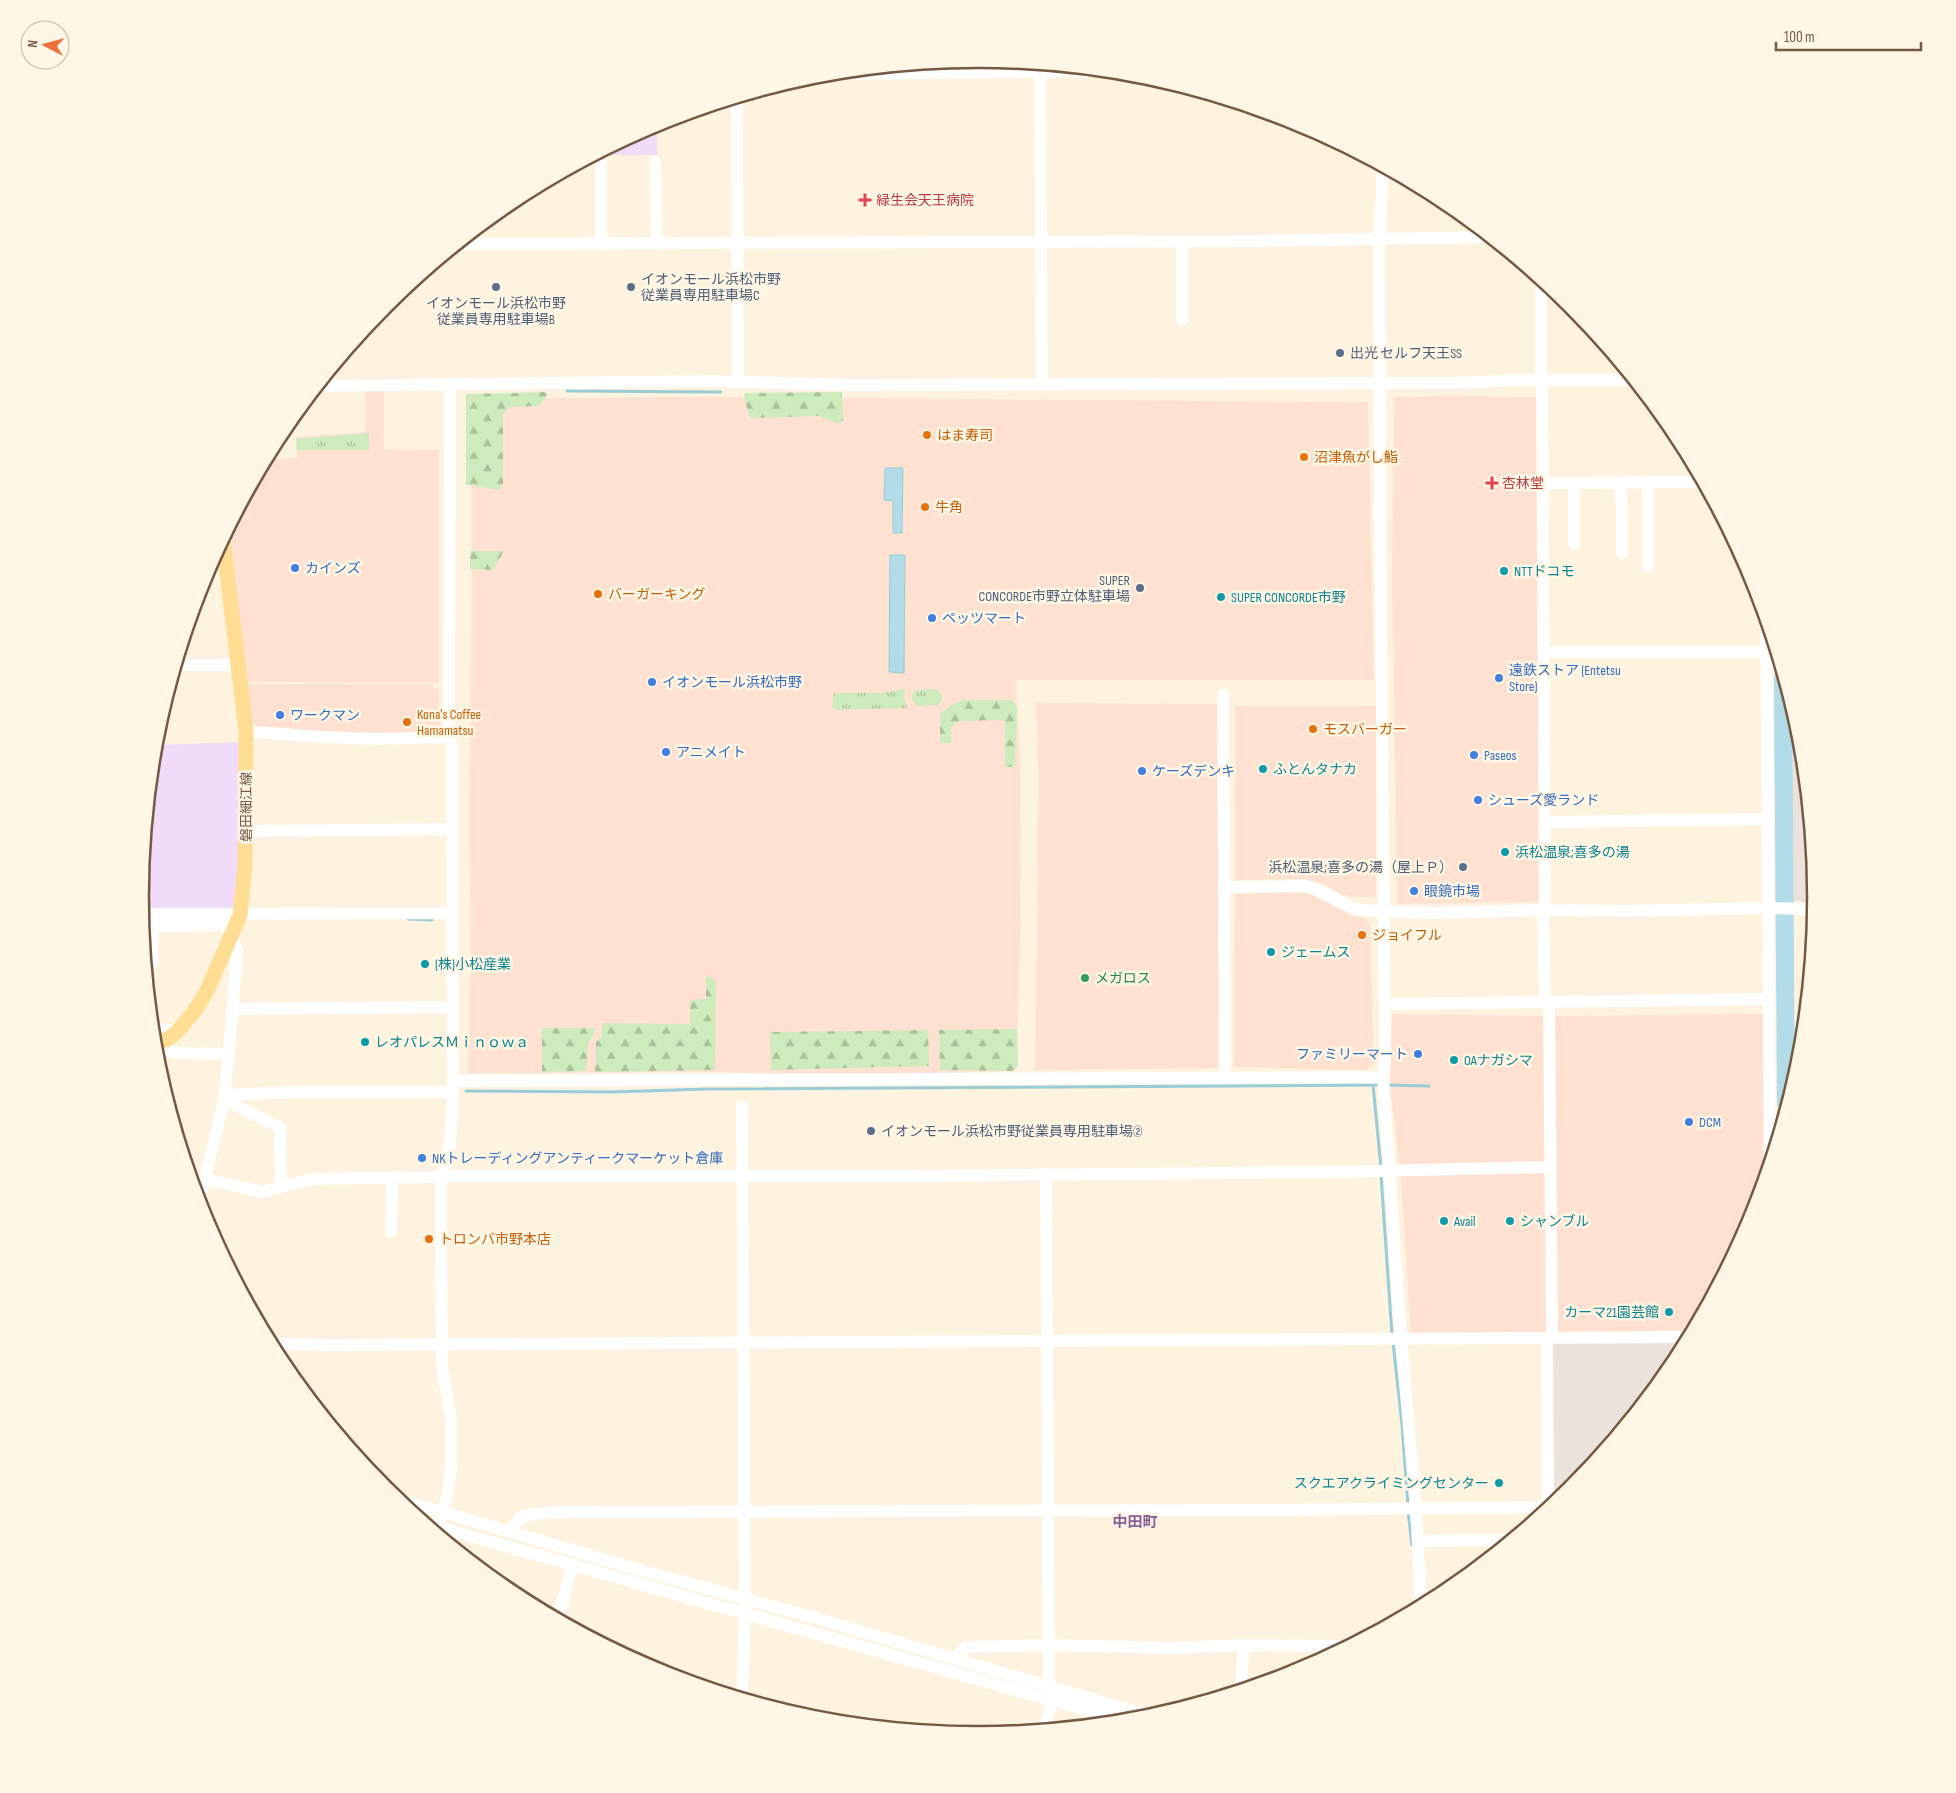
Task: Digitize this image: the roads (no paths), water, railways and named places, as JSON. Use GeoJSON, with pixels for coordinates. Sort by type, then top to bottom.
{"type":"FeatureCollection","features":[{"type":"Feature","properties":{"kind":"main road","name":"磐田細江線"},"geometry":{"type":"LineString","coordinates":[[162,1041],[178,1031],[187,1022],[207,990],[235,926],[246,866],[246,731],[224,552]]}},
{"type":"Feature","properties":{"kind":"street"},"geometry":{"type":"LineString","coordinates":[[898,72],[1015,69]]}},
{"type":"Feature","properties":{"kind":"street"},"geometry":{"type":"LineString","coordinates":[[1040,70],[1042,383]]}},
{"type":"Feature","properties":{"kind":"street"},"geometry":{"type":"LineString","coordinates":[[737,104],[738,381]]}},
{"type":"Feature","properties":{"kind":"street"},"geometry":{"type":"LineString","coordinates":[[601,162],[601,244]]}},
{"type":"Feature","properties":{"kind":"street"},"geometry":{"type":"LineString","coordinates":[[656,162],[656,244]]}},
{"type":"Feature","properties":{"kind":"street"},"geometry":{"type":"LineString","coordinates":[[1383,173],[1379,239],[1379,383],[1385,1061],[1377,1077],[1391,1170],[1416,1508],[1421,1597]]}},
{"type":"Feature","properties":{"kind":"street"},"geometry":{"type":"LineString","coordinates":[[467,244],[1041,240],[1182,241],[1480,237]]}},
{"type":"Feature","properties":{"kind":"street"},"geometry":{"type":"LineString","coordinates":[[1182,241],[1182,320]]}},
{"type":"Feature","properties":{"kind":"street"},"geometry":{"type":"LineString","coordinates":[[1541,288],[1545,910],[1543,915],[1544,998],[1549,1002]]}},
{"type":"Feature","properties":{"kind":"street"},"geometry":{"type":"LineString","coordinates":[[325,386],[738,381],[851,385],[1379,383],[1541,385],[1626,380]]}},
{"type":"Feature","properties":{"kind":"street"},"geometry":{"type":"LineString","coordinates":[[437,1525],[448,1493],[451,1465],[451,1418],[442,1367],[441,1345],[441,1176],[446,1164],[450,1142],[453,1087],[452,744],[450,737],[450,384]]}},
{"type":"Feature","properties":{"kind":"street"},"geometry":{"type":"LineString","coordinates":[[1621,482],[1622,553]]}},
{"type":"Feature","properties":{"kind":"street"},"geometry":{"type":"LineString","coordinates":[[1648,482],[1648,565]]}},
{"type":"Feature","properties":{"kind":"street"},"geometry":{"type":"LineString","coordinates":[[1541,483],[1696,482]]}},
{"type":"Feature","properties":{"kind":"street"},"geometry":{"type":"LineString","coordinates":[[1574,483],[1574,544]]}},
{"type":"Feature","properties":{"kind":"street"},"geometry":{"type":"LineString","coordinates":[[1766,640],[1770,1141]]}},
{"type":"Feature","properties":{"kind":"street"},"geometry":{"type":"LineString","coordinates":[[1543,652],[1766,652]]}},
{"type":"Feature","properties":{"kind":"street"},"geometry":{"type":"LineString","coordinates":[[182,665],[237,665]]}},
{"type":"Feature","properties":{"kind":"street"},"geometry":{"type":"LineString","coordinates":[[1223,695],[1225,1078]]}},
{"type":"Feature","properties":{"kind":"street"},"geometry":{"type":"LineString","coordinates":[[246,731],[357,739],[450,737]]}},
{"type":"Feature","properties":{"kind":"street"},"geometry":{"type":"LineString","coordinates":[[1544,822],[1767,819]]}},
{"type":"Feature","properties":{"kind":"street"},"geometry":{"type":"LineString","coordinates":[[246,831],[451,829]]}},
{"type":"Feature","properties":{"kind":"street"},"geometry":{"type":"LineString","coordinates":[[1225,887],[1306,886],[1354,908],[1384,912],[1436,913],[1768,908],[1797,908],[1806,910]]}},
{"type":"Feature","properties":{"kind":"street"},"geometry":{"type":"LineString","coordinates":[[150,920],[235,926],[452,913]]}},
{"type":"Feature","properties":{"kind":"street"},"geometry":{"type":"LineString","coordinates":[[198,1178],[223,1097],[229,1054],[237,950],[235,926]]}},
{"type":"Feature","properties":{"kind":"street"},"geometry":{"type":"LineString","coordinates":[[151,945],[152,961]]}},
{"type":"Feature","properties":{"kind":"street"},"geometry":{"type":"LineString","coordinates":[[1385,1004],[1768,999]]}},
{"type":"Feature","properties":{"kind":"street"},"geometry":{"type":"LineString","coordinates":[[1549,1002],[1549,1497]]}},
{"type":"Feature","properties":{"kind":"street"},"geometry":{"type":"LineString","coordinates":[[232,1009],[452,1007]]}},
{"type":"Feature","properties":{"kind":"street"},"geometry":{"type":"LineString","coordinates":[[160,1029],[178,1031]]}},
{"type":"Feature","properties":{"kind":"street"},"geometry":{"type":"LineString","coordinates":[[163,1047],[173,1053],[229,1054]]}},
{"type":"Feature","properties":{"kind":"street"},"geometry":{"type":"LineString","coordinates":[[223,1097],[301,1092],[453,1087],[1377,1077]]}},
{"type":"Feature","properties":{"kind":"street"},"geometry":{"type":"LineString","coordinates":[[223,1097],[280,1128],[281,1187]]}},
{"type":"Feature","properties":{"kind":"street"},"geometry":{"type":"LineString","coordinates":[[742,1107],[744,1175],[745,1614],[742,1691]]}},
{"type":"Feature","properties":{"kind":"street"},"geometry":{"type":"LineString","coordinates":[[199,1179],[262,1192],[312,1179],[441,1176],[913,1176],[1046,1173],[1330,1172],[1550,1167]]}},
{"type":"Feature","properties":{"kind":"street"},"geometry":{"type":"LineString","coordinates":[[1046,1173],[1049,1686]]}},
{"type":"Feature","properties":{"kind":"street"},"geometry":{"type":"LineString","coordinates":[[391,1232],[392,1178]]}},
{"type":"Feature","properties":{"kind":"street"},"geometry":{"type":"LineString","coordinates":[[281,1344],[1168,1342],[1680,1337]]}},
{"type":"Feature","properties":{"kind":"street"},"geometry":{"type":"LineString","coordinates":[[414,1504],[1133,1711]]}},
{"type":"Feature","properties":{"kind":"street"},"geometry":{"type":"LineString","coordinates":[[509,1531],[521,1517],[541,1513],[744,1510],[1259,1510],[1539,1507]]}},
{"type":"Feature","properties":{"kind":"street"},"geometry":{"type":"LineString","coordinates":[[445,1531],[574,1564],[1105,1715]]}},
{"type":"Feature","properties":{"kind":"street"},"geometry":{"type":"LineString","coordinates":[[1418,1540],[1500,1540]]}},
{"type":"Feature","properties":{"kind":"street"},"geometry":{"type":"LineString","coordinates":[[560,1612],[574,1564]]}},
{"type":"Feature","properties":{"kind":"street"},"geometry":{"type":"LineString","coordinates":[[954,1658],[966,1647],[1049,1645],[1173,1648],[1244,1645],[1332,1646]]}},
{"type":"Feature","properties":{"kind":"street"},"geometry":{"type":"LineString","coordinates":[[1241,1683],[1244,1645]]}},
{"type":"Feature","properties":{"kind":"street"},"geometry":{"type":"LineString","coordinates":[[1046,1722],[1052,1701]]}},
{"type":"Feature","properties":{"kind":"water"},"geometry":{"type":"Polygon","coordinates":[[[885,468],[903,468],[902,533],[893,533],[893,501],[884,500],[885,468]]]}},
{"type":"Feature","properties":{"kind":"water"},"geometry":{"type":"Polygon","coordinates":[[[890,555],[905,555],[904,673],[889,672],[890,555]]]}},
{"type":"Feature","properties":{"kind":"waterway"},"geometry":{"type":"LineString","coordinates":[[567,391],[721,392]]}},
{"type":"Feature","properties":{"kind":"waterway"},"geometry":{"type":"LineString","coordinates":[[1783,700],[1786,1081]]}},
{"type":"Feature","properties":{"kind":"waterway"},"geometry":{"type":"LineString","coordinates":[[408,919],[432,920]]}},
{"type":"Feature","properties":{"kind":"waterway"},"geometry":{"type":"LineString","coordinates":[[1373,1085],[1381,1168]]}},
{"type":"Feature","properties":{"kind":"waterway"},"geometry":{"type":"LineString","coordinates":[[466,1091],[612,1092],[707,1089],[1380,1085]]}},
{"type":"Feature","properties":{"kind":"waterway"},"geometry":{"type":"LineString","coordinates":[[1386,1085],[1429,1086]]}},
{"type":"Feature","properties":{"kind":"waterway"},"geometry":{"type":"LineString","coordinates":[[1381,1175],[1392,1335]]}},
{"type":"Feature","properties":{"kind":"waterway"},"geometry":{"type":"LineString","coordinates":[[1393,1342],[1408,1505]]}},
{"type":"Feature","properties":{"kind":"waterway"},"geometry":{"type":"LineString","coordinates":[[1408,1511],[1412,1545],[1414,1545]]}},
{"type":"Feature","properties":{"kind":"place","name":"緑生会天王病院"},"geometry":{"type":"Point","coordinates":[865,200]}},
{"type":"Feature","properties":{"kind":"place","name":"イオンモール浜松市野 従業員専用駐車場B"},"geometry":{"type":"Point","coordinates":[496,287]}},
{"type":"Feature","properties":{"kind":"place","name":"イオンモール浜松市野 従業員専用駐車場C"},"geometry":{"type":"Point","coordinates":[631,287]}},
{"type":"Feature","properties":{"kind":"place","name":"出光 セルフ天王SS"},"geometry":{"type":"Point","coordinates":[1340,353]}},
{"type":"Feature","properties":{"kind":"place","name":"はま寿司"},"geometry":{"type":"Point","coordinates":[927,435]}},
{"type":"Feature","properties":{"kind":"place","name":"沼津魚がし鮨"},"geometry":{"type":"Point","coordinates":[1304,457]}},
{"type":"Feature","properties":{"kind":"place","name":"杏林堂"},"geometry":{"type":"Point","coordinates":[1492,483]}},
{"type":"Feature","properties":{"kind":"place","name":"牛角"},"geometry":{"type":"Point","coordinates":[925,507]}},
{"type":"Feature","properties":{"kind":"place","name":"カインズ"},"geometry":{"type":"Point","coordinates":[295,568]}},
{"type":"Feature","properties":{"kind":"place","name":"NTTドコモ"},"geometry":{"type":"Point","coordinates":[1504,571]}},
{"type":"Feature","properties":{"kind":"place","name":"SUPER CONCORDE市野立体駐車場"},"geometry":{"type":"Point","coordinates":[1140,588]}},
{"type":"Feature","properties":{"kind":"place","name":"バーガーキング"},"geometry":{"type":"Point","coordinates":[598,594]}},
{"type":"Feature","properties":{"kind":"place","name":"SUPER CONCORDE市野"},"geometry":{"type":"Point","coordinates":[1221,597]}},
{"type":"Feature","properties":{"kind":"place","name":"ペッツマート"},"geometry":{"type":"Point","coordinates":[932,618]}},
{"type":"Feature","properties":{"kind":"place","name":"遠鉄ストア (Entetsu Store)"},"geometry":{"type":"Point","coordinates":[1499,678]}},
{"type":"Feature","properties":{"kind":"place","name":"イオンモール浜松市野"},"geometry":{"type":"Point","coordinates":[652,682]}},
{"type":"Feature","properties":{"kind":"place","name":"ワークマン"},"geometry":{"type":"Point","coordinates":[280,715]}},
{"type":"Feature","properties":{"kind":"place","name":"Kona's Coffee Hamamatsu"},"geometry":{"type":"Point","coordinates":[407,722]}},
{"type":"Feature","properties":{"kind":"place","name":"モスバーガー"},"geometry":{"type":"Point","coordinates":[1313,729]}},
{"type":"Feature","properties":{"kind":"place","name":"アニメイト"},"geometry":{"type":"Point","coordinates":[666,752]}},
{"type":"Feature","properties":{"kind":"place","name":"Paseos"},"geometry":{"type":"Point","coordinates":[1474,755]}},
{"type":"Feature","properties":{"kind":"place","name":"ふとんタナカ"},"geometry":{"type":"Point","coordinates":[1263,769]}},
{"type":"Feature","properties":{"kind":"place","name":"ケーズデンキ"},"geometry":{"type":"Point","coordinates":[1142,771]}},
{"type":"Feature","properties":{"kind":"place","name":"シューズ愛ランド"},"geometry":{"type":"Point","coordinates":[1478,800]}},
{"type":"Feature","properties":{"kind":"place","name":"浜松温泉;喜多の湯"},"geometry":{"type":"Point","coordinates":[1505,852]}},
{"type":"Feature","properties":{"kind":"place","name":"浜松温泉;喜多の湯（屋上Ｐ）"},"geometry":{"type":"Point","coordinates":[1463,867]}},
{"type":"Feature","properties":{"kind":"place","name":"眼鏡市場"},"geometry":{"type":"Point","coordinates":[1414,891]}},
{"type":"Feature","properties":{"kind":"place","name":"ジョイフル"},"geometry":{"type":"Point","coordinates":[1362,935]}},
{"type":"Feature","properties":{"kind":"place","name":"ジェームス"},"geometry":{"type":"Point","coordinates":[1271,952]}},
{"type":"Feature","properties":{"kind":"place","name":"(株)小松産業"},"geometry":{"type":"Point","coordinates":[425,964]}},
{"type":"Feature","properties":{"kind":"place","name":"メガロス"},"geometry":{"type":"Point","coordinates":[1085,978]}},
{"type":"Feature","properties":{"kind":"place","name":"レオパレスＭｉｎｏｗａ"},"geometry":{"type":"Point","coordinates":[365,1042]}},
{"type":"Feature","properties":{"kind":"place","name":"ファミリーマート"},"geometry":{"type":"Point","coordinates":[1418,1054]}},
{"type":"Feature","properties":{"kind":"place","name":"OAナガシマ"},"geometry":{"type":"Point","coordinates":[1454,1060]}},
{"type":"Feature","properties":{"kind":"place","name":"DCM"},"geometry":{"type":"Point","coordinates":[1689,1122]}},
{"type":"Feature","properties":{"kind":"place","name":"イオンモール浜松市野従業員専用駐車場②"},"geometry":{"type":"Point","coordinates":[871,1131]}},
{"type":"Feature","properties":{"kind":"place","name":"NKトレーディングアンティークマーケット倉庫"},"geometry":{"type":"Point","coordinates":[422,1158]}},
{"type":"Feature","properties":{"kind":"place","name":"Avail"},"geometry":{"type":"Point","coordinates":[1444,1221]}},
{"type":"Feature","properties":{"kind":"place","name":"シャンブル"},"geometry":{"type":"Point","coordinates":[1510,1221]}},
{"type":"Feature","properties":{"kind":"place","name":"トロンバ市野本店"},"geometry":{"type":"Point","coordinates":[429,1239]}},
{"type":"Feature","properties":{"kind":"place","name":"カーマ21園芸館"},"geometry":{"type":"Point","coordinates":[1669,1312]}},
{"type":"Feature","properties":{"kind":"place","name":"スクエアクライミングセンター"},"geometry":{"type":"Point","coordinates":[1499,1483]}},
{"type":"Feature","properties":{"kind":"district","name":"中田町"},"geometry":{"type":"Point","coordinates":[1135,1522]}}]}
